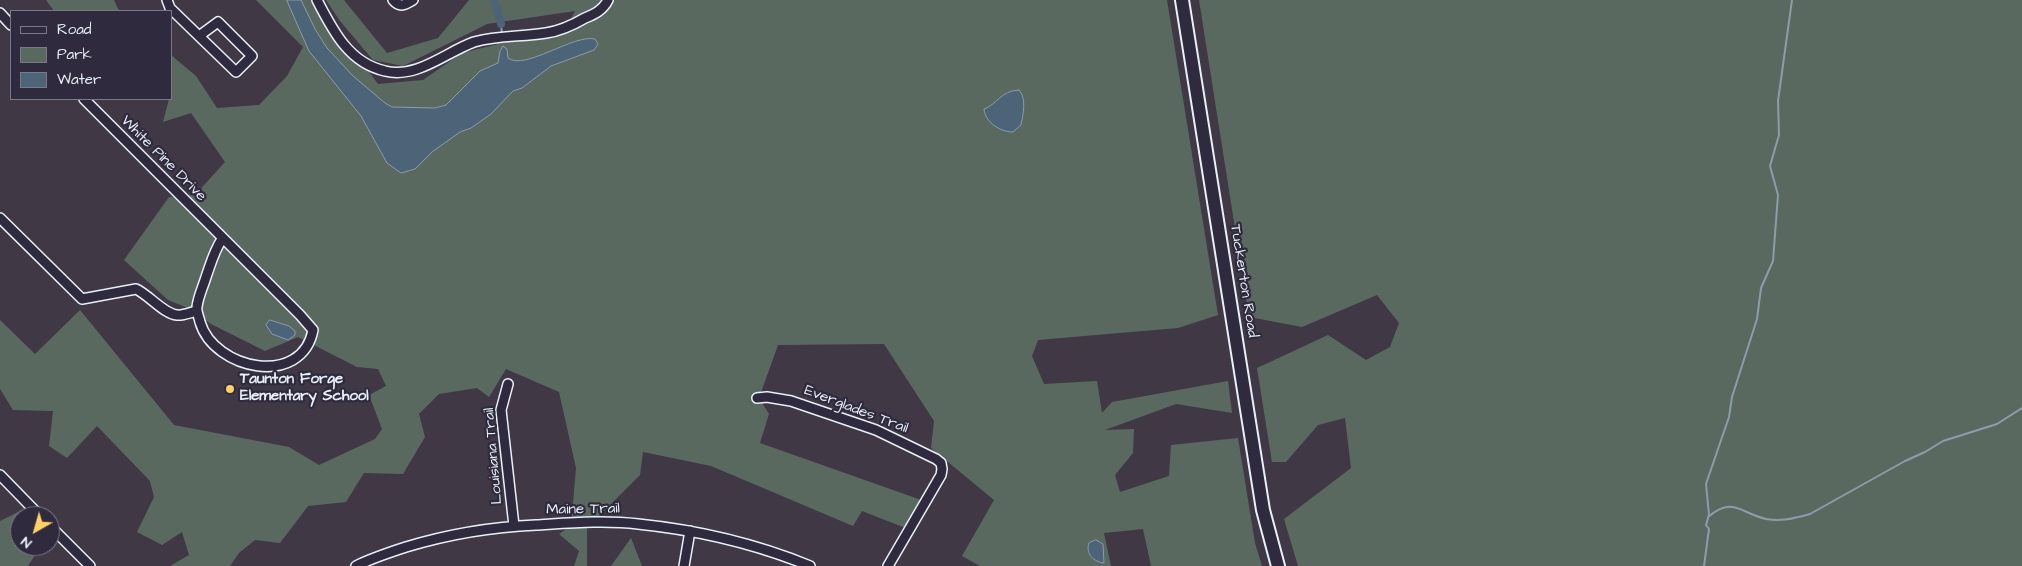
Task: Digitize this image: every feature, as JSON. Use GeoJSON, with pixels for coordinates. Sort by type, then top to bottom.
{"type":"FeatureCollection","features":[{"type":"Feature","properties":{"kind":"main road","name":"Tuckerton Road"},"geometry":{"type":"LineString","coordinates":[[1182,0],[1263,510],[1278,566]]}},
{"type":"Feature","properties":{"kind":"street"},"geometry":{"type":"LineString","coordinates":[[167,0],[170,8],[236,72],[252,56],[218,22],[199,36]]}},
{"type":"Feature","properties":{"kind":"street"},"geometry":{"type":"LineString","coordinates":[[317,0],[334,32],[354,57],[374,68],[401,73],[416,69],[474,42],[498,37],[546,33],[570,26],[605,7],[608,0]]}},
{"type":"Feature","properties":{"kind":"street"},"geometry":{"type":"LineString","coordinates":[[393,0],[401,6],[413,0]]}},
{"type":"Feature","properties":{"kind":"street"},"geometry":{"type":"LineString","coordinates":[[0,13],[10,24]]}},
{"type":"Feature","properties":{"kind":"street","name":"White Pine Drive"},"geometry":{"type":"LineString","coordinates":[[85,100],[300,315],[312,330],[310,342],[300,355],[284,363],[272,367],[256,366],[232,359],[213,346],[202,327],[197,311]]}},
{"type":"Feature","properties":{"kind":"street"},"geometry":{"type":"LineString","coordinates":[[0,218],[82,299],[136,289],[144,292],[167,312],[177,315],[197,311],[196,308],[215,249],[222,239]]}},
{"type":"Feature","properties":{"kind":"street","name":"Louisiana Trail"},"geometry":{"type":"LineString","coordinates":[[508,384],[501,410],[514,526]]}},
{"type":"Feature","properties":{"kind":"street","name":"Everglades Trail"},"geometry":{"type":"LineString","coordinates":[[756,398],[767,397],[791,401],[876,430],[929,454],[941,463],[941,475],[888,566]]}},
{"type":"Feature","properties":{"kind":"street"},"geometry":{"type":"LineString","coordinates":[[0,476],[30,506]]}},
{"type":"Feature","properties":{"kind":"street","name":"Maine Trail"},"geometry":{"type":"LineString","coordinates":[[356,566],[371,558],[446,535],[514,526],[600,522],[637,524],[726,538],[756,546],[810,566]]}},
{"type":"Feature","properties":{"kind":"street"},"geometry":{"type":"LineString","coordinates":[[684,566],[690,531]]}},
{"type":"Feature","properties":{"kind":"street"},"geometry":{"type":"LineString","coordinates":[[60,536],[90,566]]}},
{"type":"Feature","properties":{"kind":"green space"},"geometry":{"type":"Polygon","coordinates":[[[46,0],[114,0],[119,10],[53,10],[46,0]]]}},
{"type":"Feature","properties":{"kind":"green space"},"geometry":{"type":"Polygon","coordinates":[[[256,0],[316,0],[378,84],[423,80],[462,53],[567,27],[575,11],[487,24],[403,66],[373,60],[340,21],[326,0],[344,0],[387,53],[438,38],[469,0],[1167,0],[1218,315],[1178,328],[1038,340],[1032,356],[1044,384],[1097,381],[1102,413],[1112,402],[1228,381],[1232,413],[1176,404],[1105,430],[1134,429],[1133,453],[1115,475],[1120,492],[1169,476],[1171,445],[1238,438],[1255,543],[1262,566],[1151,566],[1143,529],[1104,533],[1111,566],[980,566],[962,556],[994,500],[931,448],[934,421],[884,344],[778,345],[759,398],[769,414],[760,443],[924,501],[908,529],[862,511],[853,526],[711,466],[643,452],[640,475],[587,528],[587,566],[574,566],[579,551],[559,534],[571,526],[576,468],[559,392],[506,369],[489,397],[477,388],[439,394],[419,414],[425,437],[403,474],[364,473],[346,502],[308,506],[280,543],[255,540],[239,553],[230,566],[170,566],[189,555],[182,532],[162,545],[137,532],[154,497],[150,481],[97,426],[67,458],[49,446],[53,411],[13,410],[0,389],[0,320],[35,354],[80,310],[174,425],[289,447],[319,465],[375,439],[382,429],[369,395],[386,386],[378,369],[357,367],[298,337],[265,351],[211,324],[188,308],[168,300],[124,260],[169,197],[195,195],[225,162],[191,113],[163,122],[169,100],[172,100],[172,56],[196,76],[217,108],[259,105],[287,76],[303,47],[256,0]]]}},
{"type":"Feature","properties":{"kind":"green space"},"geometry":{"type":"Polygon","coordinates":[[[1199,0],[2022,0],[2022,566],[1298,566],[1284,519],[1351,468],[1345,418],[1318,425],[1286,462],[1272,462],[1257,368],[1328,335],[1366,360],[1390,347],[1399,323],[1377,295],[1302,327],[1249,317],[1199,0]]]}},
{"type":"Feature","properties":{"kind":"green space"},"geometry":{"type":"Polygon","coordinates":[[[10,516],[10,556],[34,556],[28,566],[0,566],[0,521],[10,516]]]}},
{"type":"Feature","properties":{"kind":"green space"},"geometry":{"type":"Polygon","coordinates":[[[631,538],[642,566],[611,566],[631,538]]]}},
{"type":"Feature","properties":{"kind":"water"},"geometry":{"type":"Polygon","coordinates":[[[287,0],[301,0],[315,29],[327,48],[353,76],[392,107],[435,108],[446,105],[480,71],[498,63],[503,46],[507,49],[508,58],[516,61],[526,60],[586,39],[595,39],[598,44],[594,50],[551,66],[522,88],[513,91],[491,114],[471,128],[460,132],[432,152],[415,169],[401,173],[387,163],[361,116],[309,51],[287,0]]]}},
{"type":"Feature","properties":{"kind":"water"},"geometry":{"type":"Polygon","coordinates":[[[1019,90],[1024,102],[1021,125],[1013,132],[998,128],[987,118],[984,109],[1003,95],[1019,90]]]}},
{"type":"Feature","properties":{"kind":"water"},"geometry":{"type":"Polygon","coordinates":[[[270,320],[289,326],[295,331],[295,335],[288,340],[272,334],[266,325],[270,320]]]}},
{"type":"Feature","properties":{"kind":"water"},"geometry":{"type":"Polygon","coordinates":[[[1096,540],[1103,544],[1104,563],[1097,561],[1089,554],[1089,543],[1096,540]]]}},
{"type":"Feature","properties":{"kind":"waterway"},"geometry":{"type":"LineString","coordinates":[[494,0],[501,24]]}},
{"type":"Feature","properties":{"kind":"waterway"},"geometry":{"type":"LineString","coordinates":[[1704,566],[1709,529],[1706,525],[1709,515],[1706,484],[1729,417],[1732,397],[1757,319],[1761,288],[1773,261],[1778,195],[1770,166],[1779,135],[1778,101],[1792,0]]}},
{"type":"Feature","properties":{"kind":"waterway"},"geometry":{"type":"LineString","coordinates":[[501,24],[502,34]]}},
{"type":"Feature","properties":{"kind":"waterway"},"geometry":{"type":"LineString","coordinates":[[1708,517],[1717,511],[1730,507],[1772,520],[1788,519],[1810,514],[1943,441],[1997,424],[2022,408]]}},
{"type":"Feature","properties":{"kind":"place","name":"Taunton Forge Elementary School"},"geometry":{"type":"Point","coordinates":[230,389]}}]}
